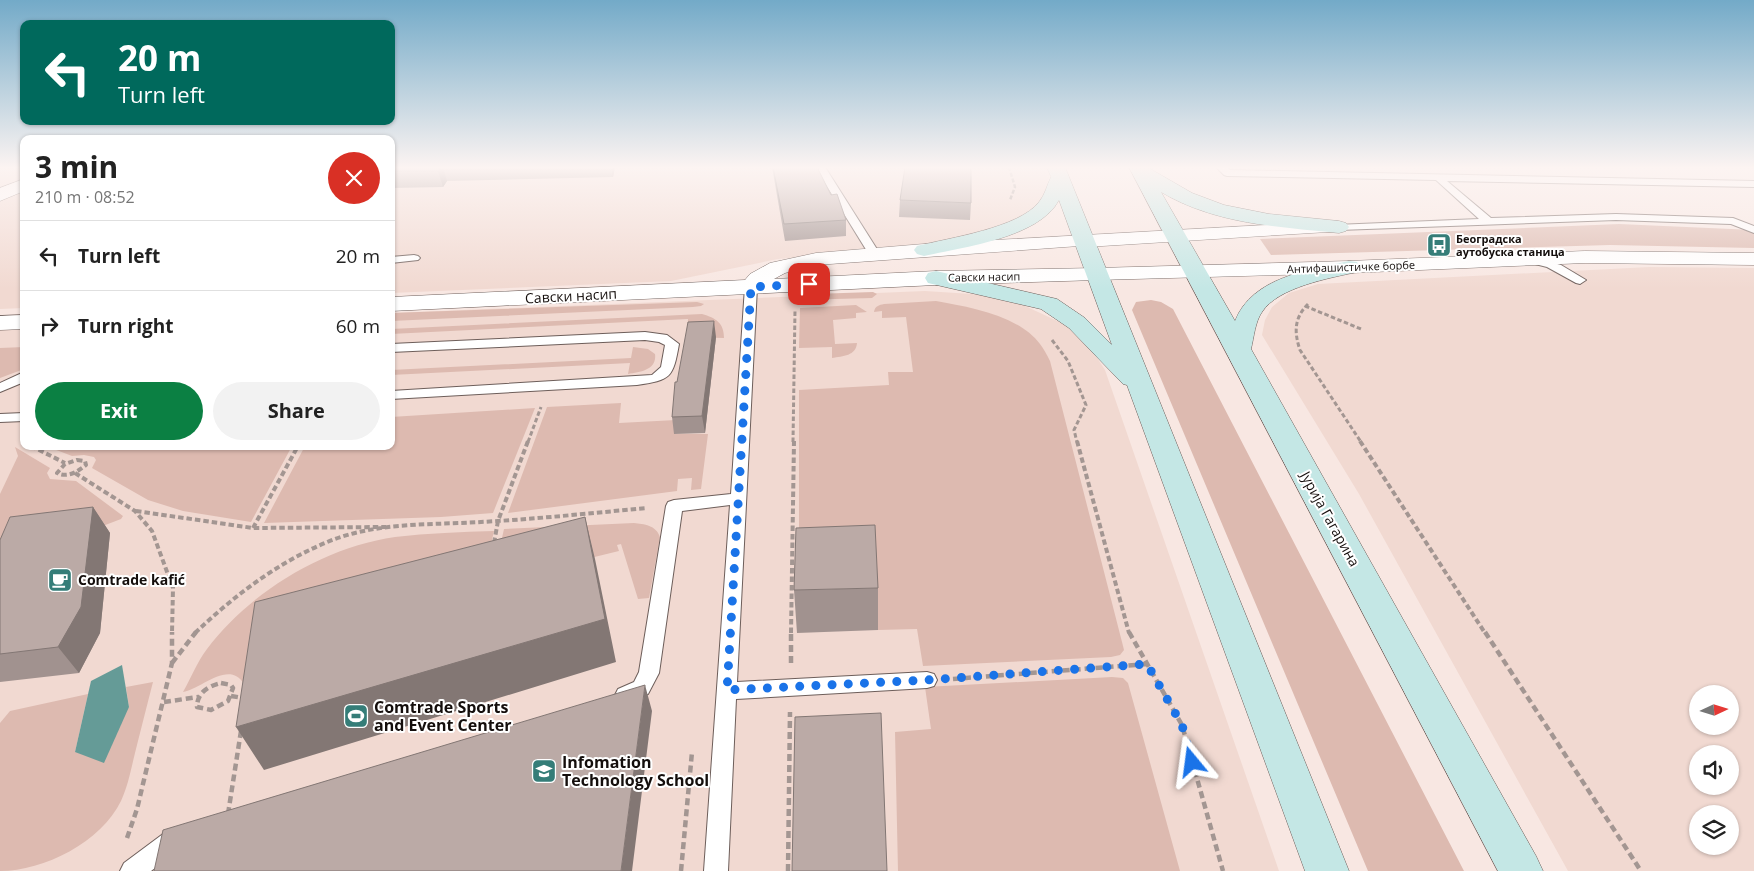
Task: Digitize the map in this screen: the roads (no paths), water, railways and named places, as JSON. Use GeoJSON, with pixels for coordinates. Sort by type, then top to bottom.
{"type":"FeatureCollection","features":[{"type":"Feature","properties":{"kind":"main road"},"geometry":{"type":"LineString","coordinates":[[924,250],[992,233],[1033,218],[1043,208]]}},
{"type":"Feature","properties":{"kind":"main road"},"geometry":{"type":"LineString","coordinates":[[1072,208],[1327,871]]}},
{"type":"Feature","properties":{"kind":"main road","name":"Јурија Гагарина"},"geometry":{"type":"LineString","coordinates":[[1161,208],[1521,871]]}},
{"type":"Feature","properties":{"kind":"main road"},"geometry":{"type":"LineString","coordinates":[[1217,208],[1270,220],[1338,227]]}},
{"type":"Feature","properties":{"kind":"main road"},"geometry":{"type":"LineString","coordinates":[[1238,350],[1252,309],[1269,293],[1312,277],[1349,268]]}},
{"type":"Feature","properties":{"kind":"main road"},"geometry":{"type":"LineString","coordinates":[[936,278],[1049,304],[1077,323],[1095,339],[1141,388]]}},
{"type":"Feature","properties":{"kind":"street"},"geometry":{"type":"LineString","coordinates":[[751,287],[768,272],[799,262],[874,254],[1338,227]]}},
{"type":"Feature","properties":{"kind":"street","name":"Антифашистичке борбе"},"geometry":{"type":"LineString","coordinates":[[1097,274],[1349,268],[1585,257],[1684,257],[1754,260]]}},
{"type":"Feature","properties":{"kind":"street","name":"Савски насип"},"geometry":{"type":"LineString","coordinates":[[395,304],[936,278],[1097,274]]}},
{"type":"Feature","properties":{"kind":"street"},"geometry":{"type":"LineString","coordinates":[[0,323],[20,322]]}},
{"type":"Feature","properties":{"kind":"lane"},"geometry":{"type":"LineString","coordinates":[[845,208],[874,254]]}},
{"type":"Feature","properties":{"kind":"lane"},"geometry":{"type":"LineString","coordinates":[[1471,208],[1488,221]]}},
{"type":"Feature","properties":{"kind":"lane"},"geometry":{"type":"LineString","coordinates":[[1338,227],[1616,217],[1733,221],[1754,230]]}},
{"type":"Feature","properties":{"kind":"lane"},"geometry":{"type":"LineString","coordinates":[[395,260],[414,258]]}},
{"type":"Feature","properties":{"kind":"lane"},"geometry":{"type":"LineString","coordinates":[[716,871],[751,287]]}},
{"type":"Feature","properties":{"kind":"lane"},"geometry":{"type":"LineString","coordinates":[[395,348],[645,336],[662,338],[672,344],[668,368],[656,378],[637,381],[395,395]]}},
{"type":"Feature","properties":{"kind":"lane"},"geometry":{"type":"LineString","coordinates":[[0,388],[20,378]]}},
{"type":"Feature","properties":{"kind":"lane"},"geometry":{"type":"LineString","coordinates":[[0,418],[20,417]]}},
{"type":"Feature","properties":{"kind":"lane"},"geometry":{"type":"LineString","coordinates":[[609,704],[641,688],[649,673],[674,506],[739,498]]}},
{"type":"Feature","properties":{"kind":"lane"},"geometry":{"type":"LineString","coordinates":[[727,690],[927,680]]}},
{"type":"Feature","properties":{"kind":"lane"},"geometry":{"type":"LineString","coordinates":[[132,871],[174,839],[226,820]]}},
{"type":"Feature","properties":{"kind":"water"},"geometry":{"type":"Polygon","coordinates":[[[122,665],[129,707],[104,763],[75,752],[91,681],[122,665]]]}},
{"type":"Feature","properties":{"kind":"place","name":"Београдска аутобуска станица"},"geometry":{"type":"Point","coordinates":[1439,245]}},
{"type":"Feature","properties":{"kind":"place","name":"Comtrade kafić"},"geometry":{"type":"Point","coordinates":[60,580]}},
{"type":"Feature","properties":{"kind":"place","name":"Comtrade Sports and Event Center"},"geometry":{"type":"Point","coordinates":[356,716]}},
{"type":"Feature","properties":{"kind":"place","name":"Infomation Technology School"},"geometry":{"type":"Point","coordinates":[544,771]}}]}
